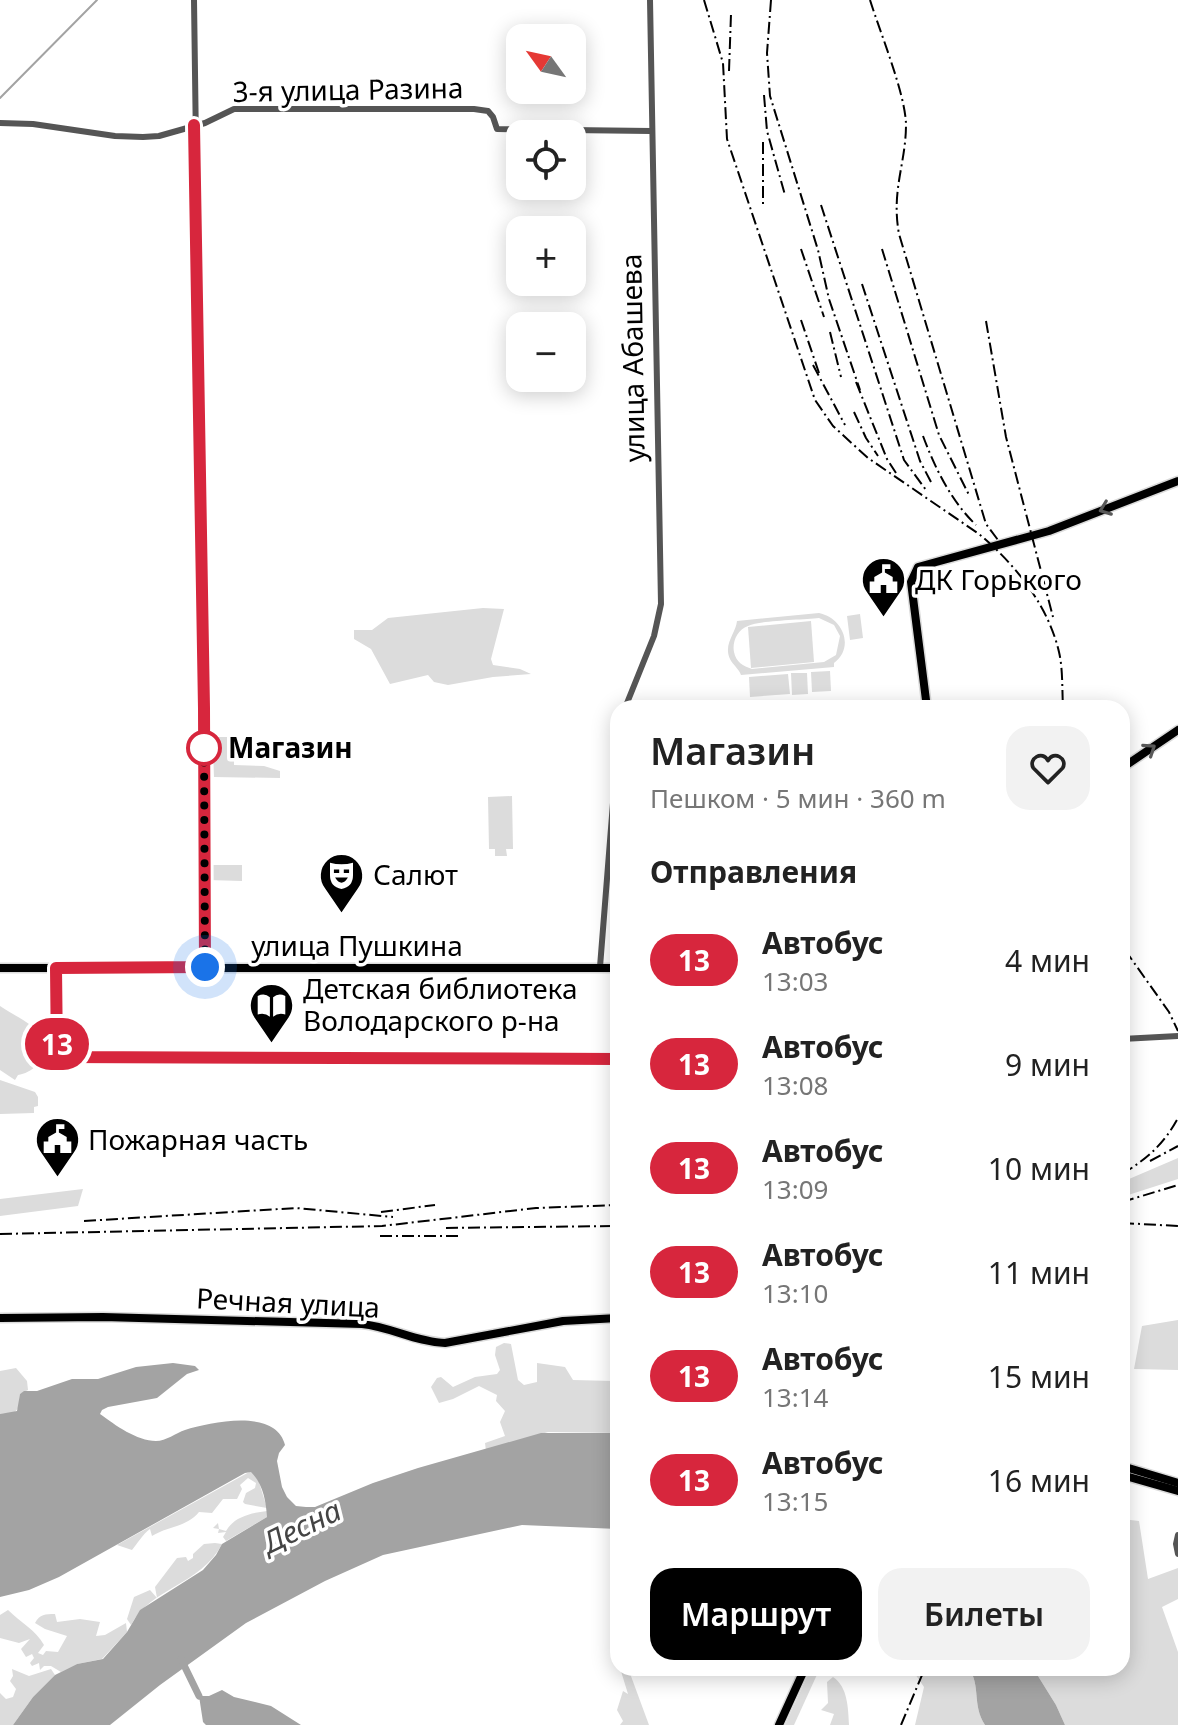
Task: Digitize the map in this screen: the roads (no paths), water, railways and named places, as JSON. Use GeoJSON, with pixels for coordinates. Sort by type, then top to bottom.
{"type":"FeatureCollection","features":[{"type":"Feature","properties":{"kind":"main road"},"geometry":{"type":"LineString","coordinates":[[926,700],[911,582],[914,572],[923,564],[1049,531],[1178,481]]}},
{"type":"Feature","properties":{"kind":"main road"},"geometry":{"type":"LineString","coordinates":[[1130,763],[1178,730]]}},
{"type":"Feature","properties":{"kind":"main road","name":"улица Пушкина"},"geometry":{"type":"LineString","coordinates":[[0,968],[610,968]]}},
{"type":"Feature","properties":{"kind":"main road"},"geometry":{"type":"LineString","coordinates":[[56,968],[57,1057],[610,1059]]}},
{"type":"Feature","properties":{"kind":"main road","name":"Речная улица"},"geometry":{"type":"LineString","coordinates":[[0,1318],[103,1317],[362,1324],[379,1325],[431,1342],[445,1343],[563,1321],[610,1318]]}},
{"type":"Feature","properties":{"kind":"main road"},"geometry":{"type":"LineString","coordinates":[[1130,1468],[1178,1483]]}},
{"type":"Feature","properties":{"kind":"main road"},"geometry":{"type":"LineString","coordinates":[[1130,1477],[1178,1491]]}},
{"type":"Feature","properties":{"kind":"main road"},"geometry":{"type":"LineString","coordinates":[[779,1725],[801,1676]]}},
{"type":"Feature","properties":{"kind":"street"},"geometry":{"type":"LineString","coordinates":[[194,0],[205,967]]}},
{"type":"Feature","properties":{"kind":"street","name":"улица Абашева"},"geometry":{"type":"LineString","coordinates":[[628,700],[654,636],[661,604],[650,0]]}},
{"type":"Feature","properties":{"kind":"street","name":"3-я улица Разина"},"geometry":{"type":"LineString","coordinates":[[0,123],[143,137],[159,136],[234,109],[448,107],[488,111],[497,129],[651,131]]}},
{"type":"Feature","properties":{"kind":"street"},"geometry":{"type":"LineString","coordinates":[[600,967],[610,841]]}},
{"type":"Feature","properties":{"kind":"street"},"geometry":{"type":"LineString","coordinates":[[1130,1039],[1178,1036]]}},
{"type":"Feature","properties":{"kind":"street"},"geometry":{"type":"LineString","coordinates":[[1178,1535],[1178,1554]]}},
{"type":"Feature","properties":{"kind":"water","name":"Десна"},"geometry":{"type":"Polygon","coordinates":[[[173,1363],[195,1366],[199,1370],[187,1374],[157,1398],[108,1407],[100,1414],[134,1435],[156,1441],[185,1430],[226,1421],[257,1422],[269,1426],[279,1433],[285,1445],[277,1461],[282,1487],[296,1506],[315,1507],[418,1468],[541,1433],[610,1433],[610,1529],[522,1525],[383,1555],[325,1581],[246,1623],[110,1725],[13,1725],[33,1697],[55,1675],[77,1664],[103,1659],[127,1632],[140,1610],[203,1570],[222,1544],[267,1517],[261,1487],[251,1472],[245,1473],[59,1577],[29,1590],[0,1597],[0,1414],[17,1411],[20,1394],[24,1391],[37,1391],[72,1379],[98,1379],[136,1367],[173,1363]]]}},
{"type":"Feature","properties":{"kind":"water"},"geometry":{"type":"Polygon","coordinates":[[[973,1676],[1038,1676],[1065,1725],[985,1725],[979,1710],[973,1676]]]}},
{"type":"Feature","properties":{"kind":"water"},"geometry":{"type":"Polygon","coordinates":[[[222,1690],[234,1697],[271,1706],[301,1725],[206,1725],[199,1696],[209,1696],[222,1690]]]}},
{"type":"Feature","properties":{"kind":"waterway"},"geometry":{"type":"LineString","coordinates":[[0,98],[97,0]]}},
{"type":"Feature","properties":{"kind":"waterway"},"geometry":{"type":"LineString","coordinates":[[181,1659],[199,1696]]}},
{"type":"Feature","properties":{"kind":"railway"},"geometry":{"type":"LineString","coordinates":[[704,0],[723,63],[727,139],[815,400],[833,426],[868,458],[979,534],[1017,572],[1038,602],[1054,635],[1061,665],[1063,700]]}},
{"type":"Feature","properties":{"kind":"railway"},"geometry":{"type":"LineString","coordinates":[[771,0],[767,53],[770,96],[818,250],[829,299],[860,390]]}},
{"type":"Feature","properties":{"kind":"railway"},"geometry":{"type":"LineString","coordinates":[[870,0],[905,111],[897,204],[899,234],[986,524],[1001,544]]}},
{"type":"Feature","properties":{"kind":"railway"},"geometry":{"type":"LineString","coordinates":[[729,71],[731,14]]}},
{"type":"Feature","properties":{"kind":"railway"},"geometry":{"type":"LineString","coordinates":[[764,95],[767,131],[785,195]]}},
{"type":"Feature","properties":{"kind":"railway"},"geometry":{"type":"LineString","coordinates":[[763,142],[763,206]]}},
{"type":"Feature","properties":{"kind":"railway"},"geometry":{"type":"LineString","coordinates":[[821,205],[904,460],[926,490]]}},
{"type":"Feature","properties":{"kind":"railway"},"geometry":{"type":"LineString","coordinates":[[801,249],[824,317]]}},
{"type":"Feature","properties":{"kind":"railway"},"geometry":{"type":"LineString","coordinates":[[882,249],[939,435],[970,497]]}},
{"type":"Feature","properties":{"kind":"railway"},"geometry":{"type":"LineString","coordinates":[[862,284],[920,461],[932,484]]}},
{"type":"Feature","properties":{"kind":"railway"},"geometry":{"type":"LineString","coordinates":[[801,320],[819,373]]}},
{"type":"Feature","properties":{"kind":"railway"},"geometry":{"type":"LineString","coordinates":[[986,321],[1006,437],[1053,617]]}},
{"type":"Feature","properties":{"kind":"railway"},"geometry":{"type":"LineString","coordinates":[[830,332],[841,377]]}},
{"type":"Feature","properties":{"kind":"railway"},"geometry":{"type":"LineString","coordinates":[[813,365],[845,425]]}},
{"type":"Feature","properties":{"kind":"railway"},"geometry":{"type":"LineString","coordinates":[[856,382],[887,459],[896,473]]}},
{"type":"Feature","properties":{"kind":"railway"},"geometry":{"type":"LineString","coordinates":[[854,412],[878,456]]}},
{"type":"Feature","properties":{"kind":"railway"},"geometry":{"type":"LineString","coordinates":[[923,436],[945,484],[976,525]]}},
{"type":"Feature","properties":{"kind":"railway"},"geometry":{"type":"LineString","coordinates":[[1130,957],[1169,1012],[1178,1031]]}},
{"type":"Feature","properties":{"kind":"railway"},"geometry":{"type":"LineString","coordinates":[[1130,1169],[1154,1150],[1178,1118]]}},
{"type":"Feature","properties":{"kind":"railway"},"geometry":{"type":"LineString","coordinates":[[1150,1161],[1178,1146]]}},
{"type":"Feature","properties":{"kind":"railway"},"geometry":{"type":"LineString","coordinates":[[1130,1200],[1178,1185]]}},
{"type":"Feature","properties":{"kind":"railway"},"geometry":{"type":"LineString","coordinates":[[381,1212],[435,1205]]}},
{"type":"Feature","properties":{"kind":"railway"},"geometry":{"type":"LineString","coordinates":[[0,1234],[382,1226],[536,1208],[610,1205]]}},
{"type":"Feature","properties":{"kind":"railway"},"geometry":{"type":"LineString","coordinates":[[84,1221],[296,1208],[393,1217]]}},
{"type":"Feature","properties":{"kind":"railway"},"geometry":{"type":"LineString","coordinates":[[1130,1223],[1178,1226]]}},
{"type":"Feature","properties":{"kind":"railway"},"geometry":{"type":"LineString","coordinates":[[446,1228],[610,1226]]}},
{"type":"Feature","properties":{"kind":"railway"},"geometry":{"type":"LineString","coordinates":[[380,1236],[460,1236]]}},
{"type":"Feature","properties":{"kind":"railway"},"geometry":{"type":"LineString","coordinates":[[901,1725],[922,1676]]}},
{"type":"Feature","properties":{"kind":"place","name":"ДК Горького"},"geometry":{"type":"Point","coordinates":[884,619]}},
{"type":"Feature","properties":{"kind":"place","name":"Магазин"},"geometry":{"type":"Point","coordinates":[204,748]}},
{"type":"Feature","properties":{"kind":"place","name":"Салют"},"geometry":{"type":"Point","coordinates":[342,914]}},
{"type":"Feature","properties":{"kind":"place","name":"Детская библиотека Володарского р-на"},"geometry":{"type":"Point","coordinates":[272,1044]}},
{"type":"Feature","properties":{"kind":"place","name":"Пожарная часть"},"geometry":{"type":"Point","coordinates":[57,1179]}}]}
